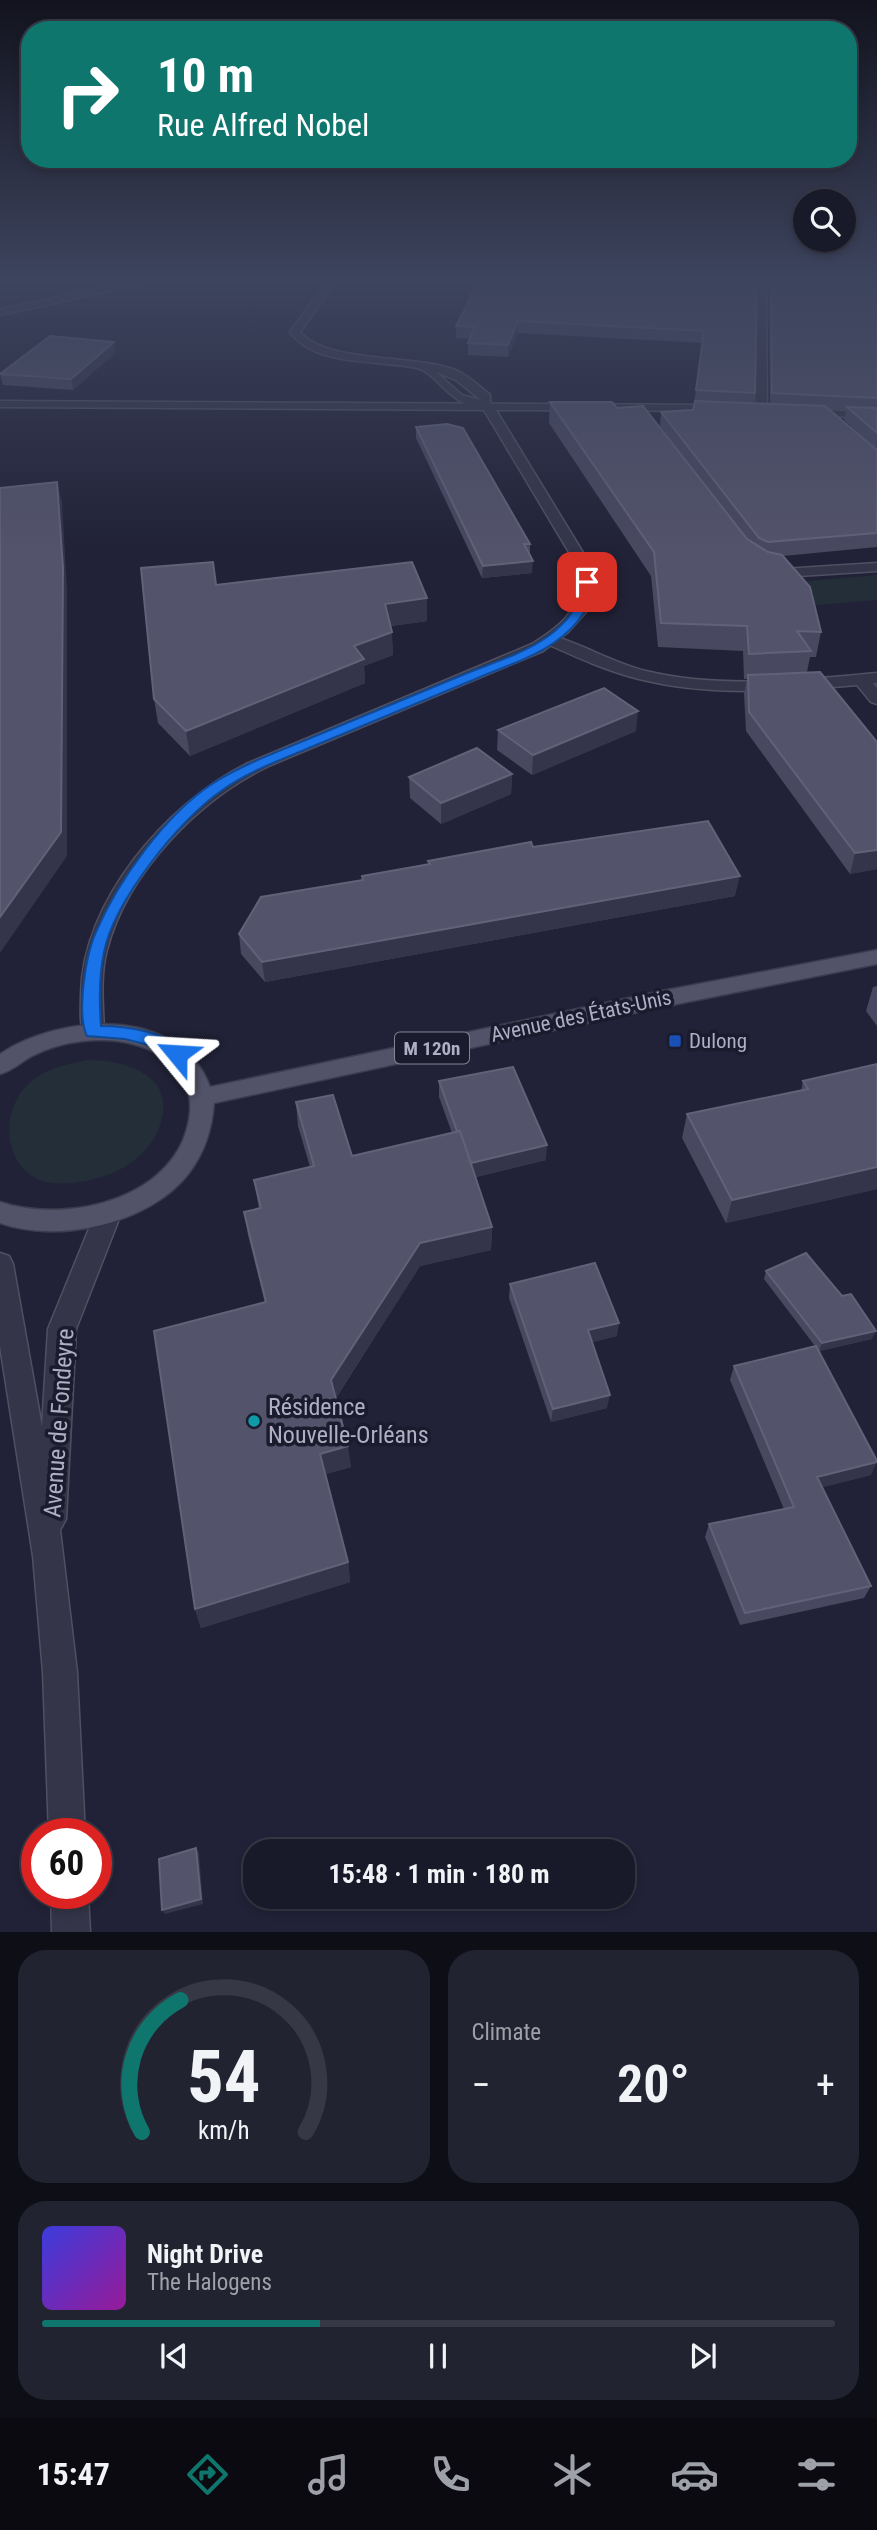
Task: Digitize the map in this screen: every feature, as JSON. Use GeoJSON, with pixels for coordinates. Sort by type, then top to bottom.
{"type":"FeatureCollection","features":[{"type":"Feature","properties":{"kind":"main road","name":"Avenue des États-Unis"},"geometry":{"type":"LineString","coordinates":[[203,1097],[662,999],[877,957]]}},
{"type":"Feature","properties":{"kind":"main road"},"geometry":{"type":"LineString","coordinates":[[0,1066],[15,1055],[53,1038],[93,1031],[125,1032],[154,1041],[177,1054],[195,1073],[203,1097],[202,1123],[192,1150],[171,1175],[143,1197],[108,1214],[65,1222],[23,1220],[0,1212]]}},
{"type":"Feature","properties":{"kind":"street"},"geometry":{"type":"LineString","coordinates":[[93,1031],[91,994],[96,950],[114,908],[184,814],[217,787],[270,760],[510,660],[550,640],[575,618],[587,597],[583,564],[487,405],[458,397],[426,368]]}},
{"type":"Feature","properties":{"kind":"street"},"geometry":{"type":"LineString","coordinates":[[749,409],[753,368]]}},
{"type":"Feature","properties":{"kind":"street"},"geometry":{"type":"LineString","coordinates":[[0,404],[487,405],[774,410]]}},
{"type":"Feature","properties":{"kind":"street"},"geometry":{"type":"LineString","coordinates":[[637,407],[648,426]]}},
{"type":"Feature","properties":{"kind":"street"},"geometry":{"type":"LineString","coordinates":[[800,411],[877,416]]}},
{"type":"Feature","properties":{"kind":"street"},"geometry":{"type":"LineString","coordinates":[[825,413],[844,429]]}},
{"type":"Feature","properties":{"kind":"street"},"geometry":{"type":"LineString","coordinates":[[760,564],[783,573],[877,567]]}},
{"type":"Feature","properties":{"kind":"street"},"geometry":{"type":"LineString","coordinates":[[550,640],[600,662],[655,677],[743,686],[869,679],[877,699]]}},
{"type":"Feature","properties":{"kind":"street","name":"Avenue de Fondeyre"},"geometry":{"type":"LineString","coordinates":[[49,1556],[62,1329],[108,1214]]}},
{"type":"Feature","properties":{"kind":"street","name":"Avenue de Fondeyre"},"geometry":{"type":"LineString","coordinates":[[0,1264],[49,1556],[60,1672],[66,1818]]}},
{"type":"Feature","properties":{"kind":"street"},"geometry":{"type":"LineString","coordinates":[[70,1909],[71,1931]]}},
{"type":"Feature","properties":{"kind":"shaded area"},"geometry":{"type":"Polygon","coordinates":[[[877,575],[877,600],[816,605],[796,582],[877,575]]]}},
{"type":"Feature","properties":{"kind":"shaded area"},"geometry":{"type":"Polygon","coordinates":[[[87,1060],[118,1063],[146,1074],[162,1095],[163,1110],[159,1128],[151,1143],[139,1156],[110,1174],[74,1183],[37,1179],[16,1159],[11,1145],[9,1130],[16,1101],[37,1077],[61,1066],[87,1060]]]}},
{"type":"Feature","properties":{"kind":"building"},"geometry":{"type":"Polygon","coordinates":[[[8,368],[84,368],[71,379],[0,374],[8,368]]]}},
{"type":"Feature","properties":{"kind":"building"},"geometry":{"type":"Polygon","coordinates":[[[699,368],[755,368],[755,393],[696,390],[699,368]]]}},
{"type":"Feature","properties":{"kind":"building"},"geometry":{"type":"Polygon","coordinates":[[[772,368],[877,368],[877,398],[772,393],[772,368]]]}},
{"type":"Feature","properties":{"kind":"building"},"geometry":{"type":"Polygon","coordinates":[[[695,401],[825,406],[877,450],[877,533],[768,542],[759,538],[661,412],[693,410],[695,401]]]}},
{"type":"Feature","properties":{"kind":"building"},"geometry":{"type":"Polygon","coordinates":[[[550,402],[612,402],[617,408],[643,406],[747,539],[768,552],[782,555],[810,587],[821,632],[797,631],[811,651],[749,654],[747,626],[661,623],[654,552],[550,402]]]}},
{"type":"Feature","properties":{"kind":"building"},"geometry":{"type":"Polygon","coordinates":[[[847,407],[877,408],[877,433],[847,407]]]}},
{"type":"Feature","properties":{"kind":"building"},"geometry":{"type":"Polygon","coordinates":[[[447,424],[463,428],[530,544],[524,544],[533,561],[483,566],[416,427],[447,424]]]}},
{"type":"Feature","properties":{"kind":"building"},"geometry":{"type":"Polygon","coordinates":[[[57,482],[63,568],[61,832],[0,917],[0,488],[57,482]]]}},
{"type":"Feature","properties":{"kind":"building"},"geometry":{"type":"Polygon","coordinates":[[[213,562],[216,585],[412,562],[427,598],[385,604],[392,632],[354,646],[364,659],[186,731],[154,699],[141,568],[213,562]]]}},
{"type":"Feature","properties":{"kind":"building"},"geometry":{"type":"Polygon","coordinates":[[[820,672],[877,742],[877,850],[855,853],[749,712],[748,675],[820,672]]]}},
{"type":"Feature","properties":{"kind":"building"},"geometry":{"type":"Polygon","coordinates":[[[604,688],[638,711],[533,755],[498,730],[604,688]]]}},
{"type":"Feature","properties":{"kind":"building"},"geometry":{"type":"Polygon","coordinates":[[[477,748],[512,774],[441,803],[409,777],[477,748]]]}},
{"type":"Feature","properties":{"kind":"building"},"geometry":{"type":"Polygon","coordinates":[[[708,821],[740,876],[262,962],[239,934],[261,897],[363,880],[362,876],[430,864],[428,861],[531,842],[533,847],[708,821]]]}},
{"type":"Feature","properties":{"kind":"building"},"geometry":{"type":"Polygon","coordinates":[[[877,1064],[877,1167],[732,1200],[687,1114],[808,1089],[803,1081],[877,1064]]]}},
{"type":"Feature","properties":{"kind":"building"},"geometry":{"type":"Polygon","coordinates":[[[513,1067],[547,1145],[471,1163],[439,1081],[513,1067]]]}},
{"type":"Feature","properties":{"kind":"building","name":"Résidence Nouvelle-Orléans"},"geometry":{"type":"Polygon","coordinates":[[[333,1095],[352,1156],[460,1131],[492,1227],[420,1243],[331,1380],[348,1446],[320,1454],[348,1562],[195,1609],[154,1331],[266,1302],[244,1212],[261,1208],[254,1180],[314,1166],[296,1102],[333,1095]]]}},
{"type":"Feature","properties":{"kind":"building"},"geometry":{"type":"Polygon","coordinates":[[[806,1253],[842,1296],[851,1294],[876,1331],[822,1343],[766,1271],[806,1253]]]}},
{"type":"Feature","properties":{"kind":"building"},"geometry":{"type":"Polygon","coordinates":[[[595,1263],[619,1323],[588,1330],[610,1395],[553,1409],[510,1284],[595,1263]]]}},
{"type":"Feature","properties":{"kind":"building"},"geometry":{"type":"Polygon","coordinates":[[[816,1346],[877,1461],[817,1477],[871,1586],[745,1613],[709,1524],[794,1507],[734,1366],[816,1346]]]}},
{"type":"Feature","properties":{"kind":"building"},"geometry":{"type":"Polygon","coordinates":[[[196,1848],[201,1899],[162,1910],[159,1859],[196,1848]]]}},
{"type":"Feature","properties":{"kind":"place","name":"Dulong"},"geometry":{"type":"Point","coordinates":[675,1041]}},
{"type":"Feature","properties":{"kind":"place","name":"Résidence Nouvelle-Orléans"},"geometry":{"type":"Point","coordinates":[254,1421]}},
{"type":"Feature","properties":{"kind":"route"},"geometry":{"type":"LineString","coordinates":[[177,1054],[154,1041],[125,1032],[93,1031],[91,994],[96,950],[114,908],[148,858],[184,814],[217,787],[270,760],[510,660],[550,640],[575,618],[587,597],[587,582]]}}]}
